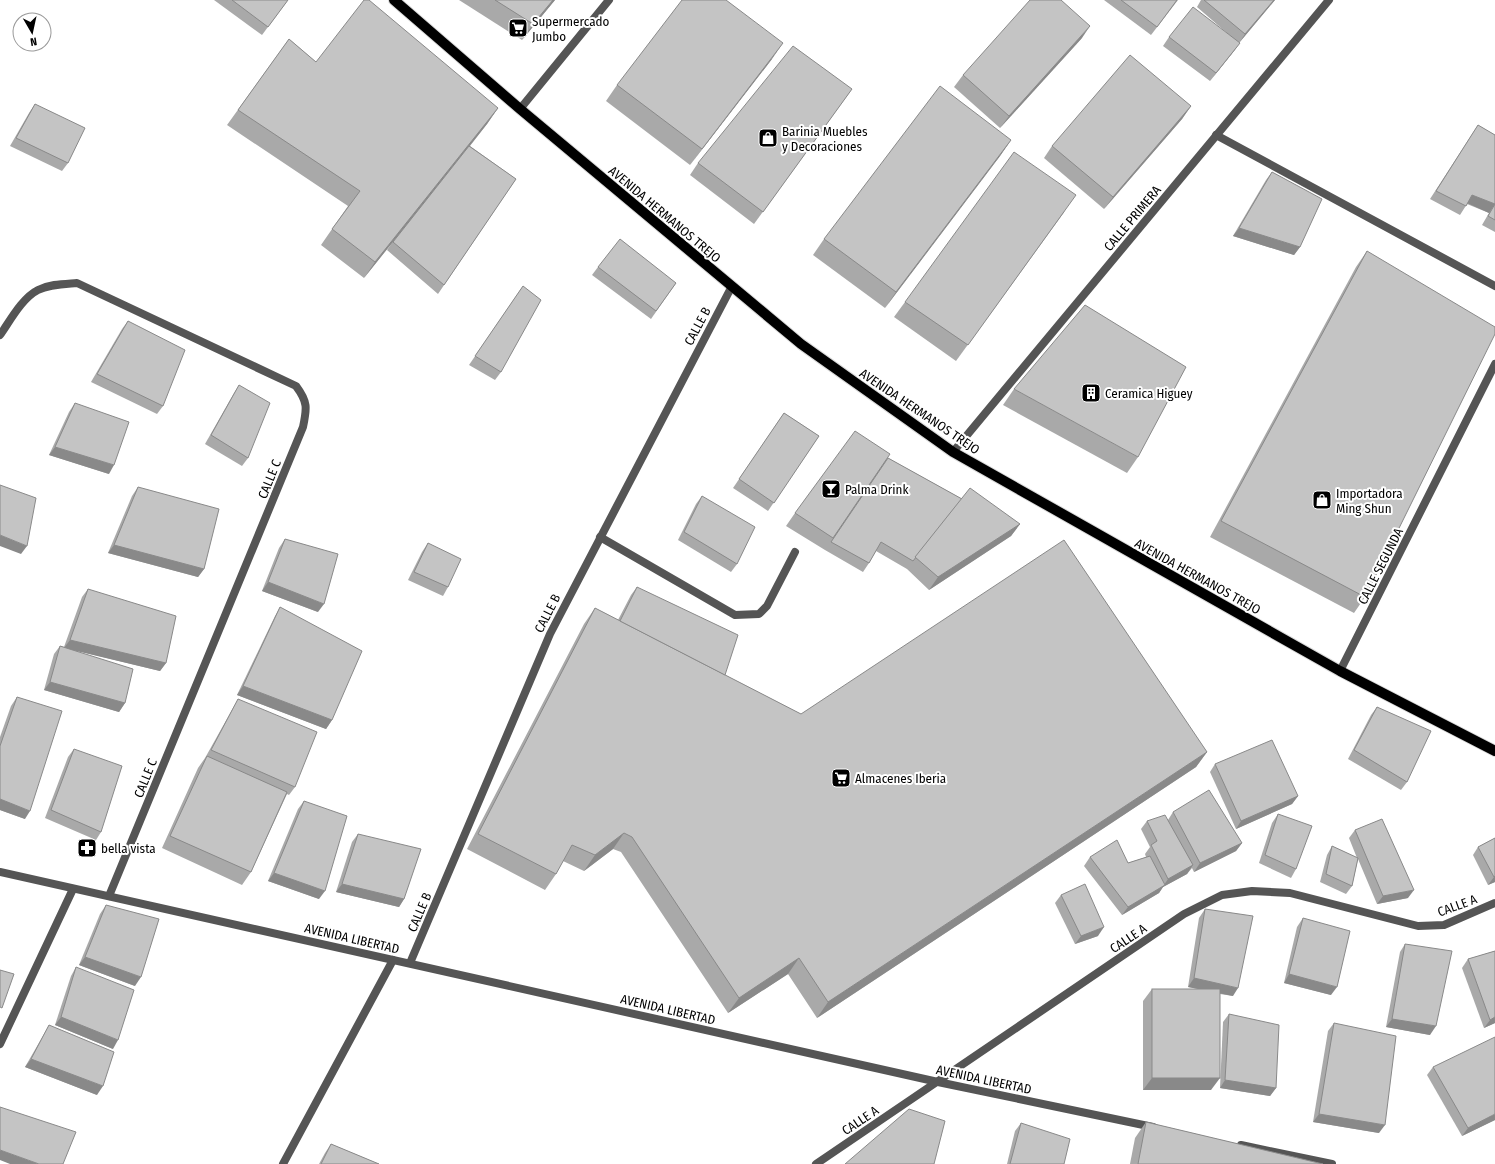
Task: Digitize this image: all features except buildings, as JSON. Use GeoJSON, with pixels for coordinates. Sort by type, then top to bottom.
{"type":"FeatureCollection","features":[{"type":"Feature","properties":{"kind":"main road","name":"AVENIDA HERMANOS TREJO"},"geometry":{"type":"LineString","coordinates":[[394,0],[520,110],[801,344],[953,452],[1340,670],[1495,751]]}},
{"type":"Feature","properties":{"kind":"street"},"geometry":{"type":"LineString","coordinates":[[520,110],[608,0]]}},
{"type":"Feature","properties":{"kind":"street","name":"CALLE PRIMERA"},"geometry":{"type":"LineString","coordinates":[[953,452],[1329,0]]}},
{"type":"Feature","properties":{"kind":"street"},"geometry":{"type":"LineString","coordinates":[[1216,135],[1495,286]]}},
{"type":"Feature","properties":{"kind":"street","name":"CALLE C"},"geometry":{"type":"LineString","coordinates":[[0,335],[23,303],[37,290],[52,285],[78,284],[296,386],[304,396],[307,408],[303,427],[109,896]]}},
{"type":"Feature","properties":{"kind":"street","name":"CALLE B"},"geometry":{"type":"LineString","coordinates":[[410,963],[550,634],[732,286]]}},
{"type":"Feature","properties":{"kind":"street","name":"CALLE SEGUNDA"},"geometry":{"type":"LineString","coordinates":[[1340,670],[1495,364]]}},
{"type":"Feature","properties":{"kind":"street"},"geometry":{"type":"LineString","coordinates":[[600,537],[735,615],[759,614],[767,606],[795,552]]}},
{"type":"Feature","properties":{"kind":"street","name":"AVENIDA LIBERTAD"},"geometry":{"type":"LineString","coordinates":[[0,872],[938,1082],[1162,1128]]}},
{"type":"Feature","properties":{"kind":"street"},"geometry":{"type":"LineString","coordinates":[[0,1044],[73,889]]}},
{"type":"Feature","properties":{"kind":"street","name":"CALLE A"},"geometry":{"type":"LineString","coordinates":[[816,1164],[1184,914],[1222,895],[1252,891],[1290,893],[1418,926],[1444,925],[1495,903]]}},
{"type":"Feature","properties":{"kind":"street"},"geometry":{"type":"LineString","coordinates":[[283,1164],[393,960]]}},
{"type":"Feature","properties":{"kind":"street"},"geometry":{"type":"LineString","coordinates":[[1232,1143],[1332,1164]]}},
{"type":"Feature","properties":{"kind":"place","name":"Supermercado Jumbo"},"geometry":{"type":"Point","coordinates":[518,28]}},
{"type":"Feature","properties":{"kind":"place","name":"Barinia Muebles y Decoraciones"},"geometry":{"type":"Point","coordinates":[768,138]}},
{"type":"Feature","properties":{"kind":"place","name":"Ceramica Higuey"},"geometry":{"type":"Point","coordinates":[1091,393]}},
{"type":"Feature","properties":{"kind":"place","name":"Palma Drink"},"geometry":{"type":"Point","coordinates":[831,489]}},
{"type":"Feature","properties":{"kind":"place","name":"Importadora Ming Shun"},"geometry":{"type":"Point","coordinates":[1322,500]}},
{"type":"Feature","properties":{"kind":"place","name":"Almacenes Iberia"},"geometry":{"type":"Point","coordinates":[841,778]}},
{"type":"Feature","properties":{"kind":"place","name":"bella vista"},"geometry":{"type":"Point","coordinates":[87,848]}}]}
